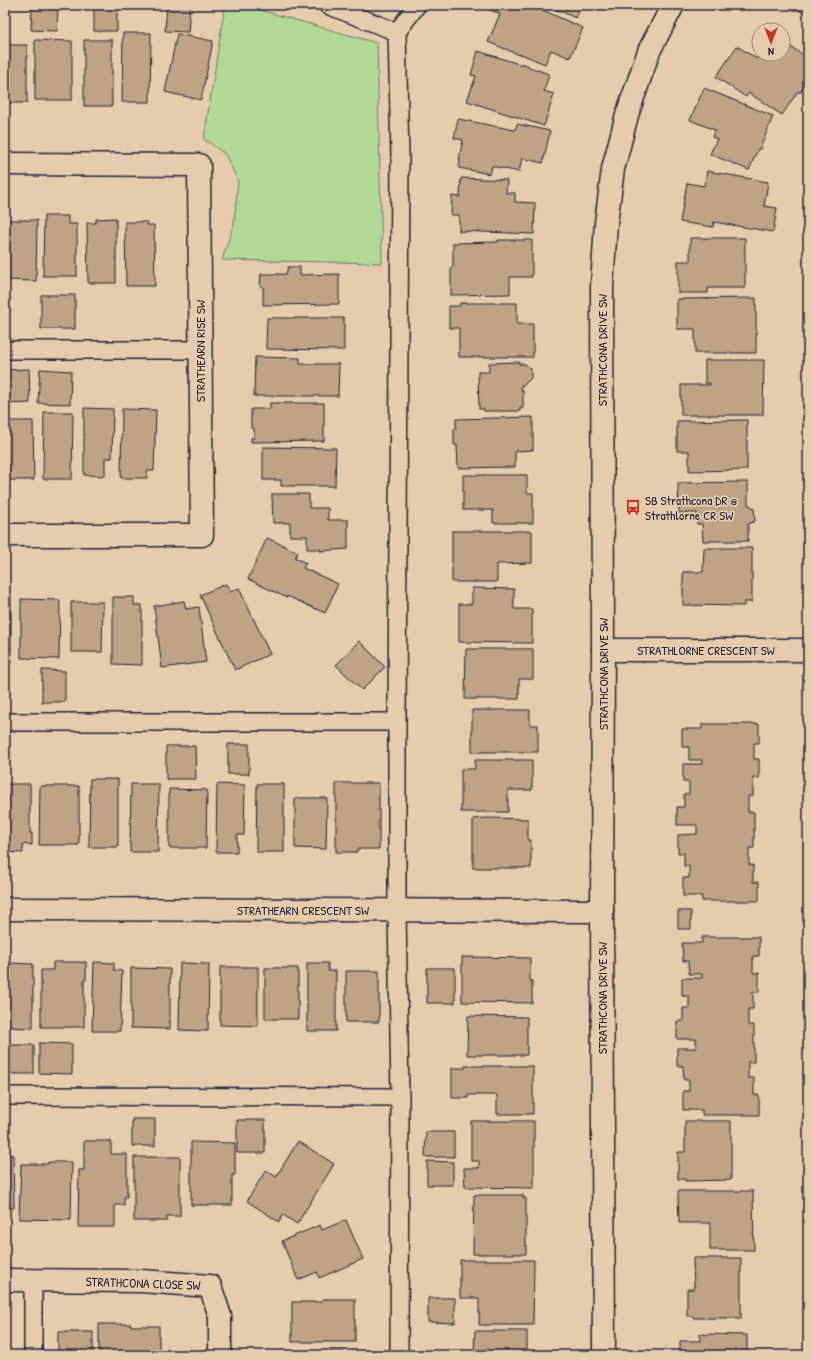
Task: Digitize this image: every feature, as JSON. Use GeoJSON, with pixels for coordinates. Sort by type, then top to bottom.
{"type":"FeatureCollection","features":[{"type":"Feature","properties":{"kind":"street","name":"STRATHCONA DRIVE SW"},"geometry":{"type":"LineString","coordinates":[[604,1355],[602,286],[606,223],[613,169],[626,115],[649,51],[673,5]]}},
{"type":"Feature","properties":{"kind":"street","name":"STRATHEARN RISE SW"},"geometry":{"type":"LineString","coordinates":[[5,164],[200,165],[202,535],[5,535]]}},
{"type":"Feature","properties":{"kind":"street","name":"STRATHLORNE CRESCENT SW"},"geometry":{"type":"LineString","coordinates":[[603,650],[808,650]]}},
{"type":"Feature","properties":{"kind":"street","name":"STRATHEARN CRESCENT SW"},"geometry":{"type":"LineString","coordinates":[[5,909],[602,911]]}},
{"type":"Feature","properties":{"kind":"street","name":"STRATHCONA CLOSE SW"},"geometry":{"type":"LineString","coordinates":[[5,1280],[141,1282],[210,1286],[220,1316],[220,1355]]}},
{"type":"Feature","properties":{"kind":"lane"},"geometry":{"type":"LineString","coordinates":[[327,5],[397,32]]}},
{"type":"Feature","properties":{"kind":"lane"},"geometry":{"type":"LineString","coordinates":[[399,1355],[400,1097],[397,911],[397,722],[400,157],[397,32],[418,5]]}},
{"type":"Feature","properties":{"kind":"lane"},"geometry":{"type":"LineString","coordinates":[[5,350],[200,350]]}},
{"type":"Feature","properties":{"kind":"lane"},"geometry":{"type":"LineString","coordinates":[[5,722],[397,722]]}},
{"type":"Feature","properties":{"kind":"lane"},"geometry":{"type":"LineString","coordinates":[[5,1096],[400,1097]]}},
{"type":"Feature","properties":{"kind":"lane"},"geometry":{"type":"LineString","coordinates":[[33,1280],[33,1355]]}},
{"type":"Feature","properties":{"kind":"green space"},"geometry":{"type":"Polygon","coordinates":[[[225,5],[242,5],[377,43],[382,263],[222,260],[234,223],[238,181],[225,154],[204,139],[225,5]]]}},
{"type":"Feature","properties":{"kind":"building"},"geometry":{"type":"Polygon","coordinates":[[[32,5],[58,5],[57,31],[31,30],[32,5]]]}},
{"type":"Feature","properties":{"kind":"building"},"geometry":{"type":"Polygon","coordinates":[[[94,5],[117,5],[117,31],[94,31],[94,5]]]}},
{"type":"Feature","properties":{"kind":"building"},"geometry":{"type":"Polygon","coordinates":[[[167,5],[190,5],[188,32],[165,31],[167,5]]]}},
{"type":"Feature","properties":{"kind":"building"},"geometry":{"type":"Polygon","coordinates":[[[490,5],[531,5],[583,28],[570,58],[551,50],[545,64],[488,42],[500,14],[488,9],[490,5]]]}},
{"type":"Feature","properties":{"kind":"building"},"geometry":{"type":"Polygon","coordinates":[[[546,5],[582,5],[576,18],[546,5]]]}},
{"type":"Feature","properties":{"kind":"building"},"geometry":{"type":"Polygon","coordinates":[[[794,5],[808,5],[808,11],[807,10],[803,14],[794,5]]]}},
{"type":"Feature","properties":{"kind":"building"},"geometry":{"type":"Polygon","coordinates":[[[123,33],[151,33],[150,102],[122,102],[123,33]]]}},
{"type":"Feature","properties":{"kind":"building"},"geometry":{"type":"Polygon","coordinates":[[[177,34],[213,41],[201,100],[165,92],[177,34]]]}},
{"type":"Feature","properties":{"kind":"building"},"geometry":{"type":"Polygon","coordinates":[[[35,40],[72,41],[72,100],[35,100],[35,40]]]}},
{"type":"Feature","properties":{"kind":"building"},"geometry":{"type":"Polygon","coordinates":[[[84,40],[112,40],[112,106],[84,106],[84,40]]]}},
{"type":"Feature","properties":{"kind":"building"},"geometry":{"type":"Polygon","coordinates":[[[5,45],[27,45],[27,103],[5,103],[5,45]]]}},
{"type":"Feature","properties":{"kind":"building"},"geometry":{"type":"Polygon","coordinates":[[[737,46],[751,55],[751,62],[791,62],[791,47],[808,58],[808,80],[800,93],[798,91],[782,115],[749,93],[746,97],[716,77],[737,46]]]}},
{"type":"Feature","properties":{"kind":"building"},"geometry":{"type":"Polygon","coordinates":[[[478,51],[522,65],[522,63],[549,74],[544,91],[554,94],[544,126],[467,101],[476,76],[471,75],[478,51]]]}},
{"type":"Feature","properties":{"kind":"building"},"geometry":{"type":"Polygon","coordinates":[[[704,88],[773,116],[760,149],[758,149],[749,170],[710,154],[717,139],[712,137],[715,130],[690,120],[704,88]]]}},
{"type":"Feature","properties":{"kind":"building"},"geometry":{"type":"Polygon","coordinates":[[[458,119],[515,130],[517,124],[550,131],[543,163],[522,158],[519,172],[492,166],[490,174],[459,168],[459,159],[463,140],[454,138],[458,119]]]}},
{"type":"Feature","properties":{"kind":"building"},"geometry":{"type":"Polygon","coordinates":[[[707,171],[768,182],[764,206],[777,208],[773,232],[714,222],[713,227],[680,222],[687,183],[704,186],[707,171]]]}},
{"type":"Feature","properties":{"kind":"building"},"geometry":{"type":"Polygon","coordinates":[[[461,178],[507,180],[506,193],[515,193],[515,202],[535,203],[534,234],[459,231],[459,215],[451,215],[452,196],[460,197],[461,178]]]}},
{"type":"Feature","properties":{"kind":"building"},"geometry":{"type":"Polygon","coordinates":[[[44,216],[68,216],[68,224],[77,224],[77,276],[43,276],[44,216]]]}},
{"type":"Feature","properties":{"kind":"building"},"geometry":{"type":"Polygon","coordinates":[[[116,218],[116,283],[88,283],[87,223],[96,223],[96,219],[116,218]]]}},
{"type":"Feature","properties":{"kind":"building"},"geometry":{"type":"Polygon","coordinates":[[[5,220],[37,220],[36,281],[5,280],[5,220]]]}},
{"type":"Feature","properties":{"kind":"building"},"geometry":{"type":"Polygon","coordinates":[[[125,222],[147,222],[147,225],[154,225],[155,286],[126,286],[125,222]]]}},
{"type":"Feature","properties":{"kind":"building"},"geometry":{"type":"Polygon","coordinates":[[[690,238],[745,238],[745,288],[708,288],[708,293],[678,293],[678,261],[690,261],[690,238]]]}},
{"type":"Feature","properties":{"kind":"building"},"geometry":{"type":"Polygon","coordinates":[[[498,240],[532,240],[532,277],[510,277],[510,294],[451,295],[453,243],[498,242],[498,240]]]}},
{"type":"Feature","properties":{"kind":"building"},"geometry":{"type":"Polygon","coordinates":[[[288,267],[300,267],[300,275],[339,274],[339,304],[263,305],[263,287],[260,286],[261,274],[286,274],[288,267]]]}},
{"type":"Feature","properties":{"kind":"building"},"geometry":{"type":"Polygon","coordinates":[[[41,295],[75,295],[75,329],[41,329],[41,295]]]}},
{"type":"Feature","properties":{"kind":"building"},"geometry":{"type":"Polygon","coordinates":[[[756,298],[756,353],[695,353],[695,329],[677,329],[677,299],[756,298]]]}},
{"type":"Feature","properties":{"kind":"building"},"geometry":{"type":"Polygon","coordinates":[[[460,303],[517,303],[517,324],[533,324],[533,357],[459,357],[459,328],[449,328],[449,306],[460,306],[460,303]]]}},
{"type":"Feature","properties":{"kind":"building"},"geometry":{"type":"Polygon","coordinates":[[[267,318],[344,318],[344,350],[266,349],[267,318]]]}},
{"type":"Feature","properties":{"kind":"building"},"geometry":{"type":"Polygon","coordinates":[[[255,357],[300,358],[300,364],[339,364],[338,396],[254,396],[255,357]]]}},
{"type":"Feature","properties":{"kind":"building"},"geometry":{"type":"Polygon","coordinates":[[[705,360],[764,360],[763,415],[681,415],[681,385],[710,385],[710,383],[705,383],[705,360]]]}},
{"type":"Feature","properties":{"kind":"building"},"geometry":{"type":"Polygon","coordinates":[[[519,362],[519,364],[525,364],[531,369],[531,378],[524,385],[521,385],[521,390],[523,390],[523,408],[520,408],[520,411],[484,411],[484,409],[479,409],[478,372],[489,372],[489,363],[519,362]]]}},
{"type":"Feature","properties":{"kind":"building"},"geometry":{"type":"Polygon","coordinates":[[[29,369],[30,403],[5,404],[5,370],[29,369]]]}},
{"type":"Feature","properties":{"kind":"building"},"geometry":{"type":"Polygon","coordinates":[[[40,369],[71,371],[70,404],[38,403],[40,369]]]}},
{"type":"Feature","properties":{"kind":"building"},"geometry":{"type":"Polygon","coordinates":[[[270,403],[324,403],[324,441],[251,442],[251,438],[254,438],[254,428],[251,428],[251,409],[270,409],[270,403]]]}},
{"type":"Feature","properties":{"kind":"building"},"geometry":{"type":"Polygon","coordinates":[[[84,408],[113,409],[112,458],[105,458],[105,476],[84,475],[84,408]]]}},
{"type":"Feature","properties":{"kind":"building"},"geometry":{"type":"Polygon","coordinates":[[[122,409],[156,410],[154,471],[147,471],[147,478],[121,478],[122,409]]]}},
{"type":"Feature","properties":{"kind":"building"},"geometry":{"type":"Polygon","coordinates":[[[44,412],[73,412],[72,479],[43,479],[44,412]]]}},
{"type":"Feature","properties":{"kind":"building"},"geometry":{"type":"Polygon","coordinates":[[[533,417],[533,450],[515,451],[515,467],[458,468],[457,445],[454,445],[454,429],[456,429],[456,419],[533,417]]]}},
{"type":"Feature","properties":{"kind":"building"},"geometry":{"type":"Polygon","coordinates":[[[747,420],[747,470],[689,471],[689,451],[677,451],[677,421],[747,420]]]}},
{"type":"Feature","properties":{"kind":"building"},"geometry":{"type":"Polygon","coordinates":[[[5,421],[33,421],[34,480],[5,480],[5,421]]]}},
{"type":"Feature","properties":{"kind":"building"},"geometry":{"type":"Polygon","coordinates":[[[263,447],[336,448],[335,486],[281,486],[281,480],[263,480],[263,447]]]}},
{"type":"Feature","properties":{"kind":"building"},"geometry":{"type":"Polygon","coordinates":[[[463,475],[527,475],[527,493],[533,493],[533,523],[493,523],[493,510],[463,510],[463,475]]]}},
{"type":"Feature","properties":{"kind":"building"},"geometry":{"type":"Polygon","coordinates":[[[748,482],[748,505],[754,509],[755,521],[748,524],[748,541],[703,541],[702,524],[697,524],[697,513],[679,513],[678,483],[748,482]]]}},
{"type":"Feature","properties":{"kind":"building"},"geometry":{"type":"Polygon","coordinates":[[[272,494],[309,494],[309,508],[328,508],[328,520],[348,520],[348,549],[320,551],[320,549],[307,549],[307,536],[290,536],[290,523],[273,523],[272,494]]]}},
{"type":"Feature","properties":{"kind":"building"},"geometry":{"type":"Polygon","coordinates":[[[452,531],[532,531],[532,563],[497,564],[497,582],[452,582],[452,531]]]}},
{"type":"Feature","properties":{"kind":"building"},"geometry":{"type":"Polygon","coordinates":[[[267,538],[298,552],[295,558],[306,563],[303,568],[338,584],[325,613],[287,596],[287,598],[248,579],[267,538]]]}},
{"type":"Feature","properties":{"kind":"building"},"geometry":{"type":"Polygon","coordinates":[[[704,548],[752,548],[752,602],[744,602],[744,606],[683,605],[683,572],[703,572],[704,548]]]}},
{"type":"Feature","properties":{"kind":"building"},"geometry":{"type":"Polygon","coordinates":[[[226,584],[230,592],[239,588],[270,654],[235,670],[200,595],[226,584]]]}},
{"type":"Feature","properties":{"kind":"building"},"geometry":{"type":"Polygon","coordinates":[[[472,588],[514,589],[514,609],[532,609],[532,643],[459,642],[459,604],[472,604],[472,588]]]}},
{"type":"Feature","properties":{"kind":"building"},"geometry":{"type":"Polygon","coordinates":[[[5,595],[11,595],[11,663],[5,663],[5,595]]]}},
{"type":"Feature","properties":{"kind":"building"},"geometry":{"type":"Polygon","coordinates":[[[113,597],[134,597],[134,605],[142,605],[142,665],[113,664],[113,597]]]}},
{"type":"Feature","properties":{"kind":"building"},"geometry":{"type":"Polygon","coordinates":[[[21,599],[60,600],[59,659],[21,658],[21,599]]]}},
{"type":"Feature","properties":{"kind":"building"},"geometry":{"type":"Polygon","coordinates":[[[184,601],[186,609],[199,607],[206,662],[162,668],[154,606],[184,601]]]}},
{"type":"Feature","properties":{"kind":"building"},"geometry":{"type":"Polygon","coordinates":[[[71,602],[103,602],[102,652],[71,652],[71,602]]]}},
{"type":"Feature","properties":{"kind":"building"},"geometry":{"type":"Polygon","coordinates":[[[359,641],[385,667],[362,690],[336,665],[359,641]]]}},
{"type":"Feature","properties":{"kind":"building"},"geometry":{"type":"Polygon","coordinates":[[[466,649],[533,649],[533,679],[519,679],[519,699],[465,699],[466,649]]]}},
{"type":"Feature","properties":{"kind":"building"},"geometry":{"type":"Polygon","coordinates":[[[42,670],[65,671],[65,702],[42,702],[42,670]]]}},
{"type":"Feature","properties":{"kind":"building"},"geometry":{"type":"Polygon","coordinates":[[[472,710],[530,710],[530,725],[538,725],[538,752],[472,752],[472,710]]]}},
{"type":"Feature","properties":{"kind":"building"},"geometry":{"type":"Polygon","coordinates":[[[702,724],[759,724],[759,743],[754,743],[754,759],[759,759],[759,778],[753,778],[753,796],[748,796],[748,812],[754,812],[754,848],[749,848],[749,865],[753,865],[753,882],[759,882],[759,901],[702,901],[702,896],[683,896],[683,878],[689,878],[689,866],[684,866],[684,853],[678,853],[678,835],[697,834],[697,825],[677,825],[677,807],[684,807],[684,794],[689,794],[689,782],[683,782],[683,764],[702,764],[702,760],[689,760],[689,747],[682,747],[682,729],[702,729],[702,724]]]}},
{"type":"Feature","properties":{"kind":"building"},"geometry":{"type":"Polygon","coordinates":[[[228,744],[249,744],[249,774],[228,774],[228,744]]]}},
{"type":"Feature","properties":{"kind":"building"},"geometry":{"type":"Polygon","coordinates":[[[166,746],[195,746],[196,779],[166,779],[166,746]]]}},
{"type":"Feature","properties":{"kind":"building"},"geometry":{"type":"Polygon","coordinates":[[[475,760],[532,760],[532,790],[508,790],[508,812],[461,812],[461,769],[475,769],[475,760]]]}},
{"type":"Feature","properties":{"kind":"building"},"geometry":{"type":"Polygon","coordinates":[[[90,779],[118,779],[118,847],[89,847],[90,779]]]}},
{"type":"Feature","properties":{"kind":"building"},"geometry":{"type":"Polygon","coordinates":[[[336,783],[379,783],[379,849],[357,849],[357,852],[336,852],[336,783]]]}},
{"type":"Feature","properties":{"kind":"building"},"geometry":{"type":"Polygon","coordinates":[[[5,784],[30,784],[30,833],[32,833],[32,845],[23,844],[23,853],[5,852],[5,784]]]}},
{"type":"Feature","properties":{"kind":"building"},"geometry":{"type":"Polygon","coordinates":[[[131,784],[159,784],[158,852],[130,852],[131,784]]]}},
{"type":"Feature","properties":{"kind":"building"},"geometry":{"type":"Polygon","coordinates":[[[217,784],[245,785],[244,835],[237,835],[237,852],[216,852],[217,784]]]}},
{"type":"Feature","properties":{"kind":"building"},"geometry":{"type":"Polygon","coordinates":[[[257,784],[284,784],[284,852],[256,852],[257,784]]]}},
{"type":"Feature","properties":{"kind":"building"},"geometry":{"type":"Polygon","coordinates":[[[40,786],[79,786],[79,845],[39,845],[40,786]]]}},
{"type":"Feature","properties":{"kind":"building"},"geometry":{"type":"Polygon","coordinates":[[[169,789],[207,790],[206,848],[169,848],[169,789]]]}},
{"type":"Feature","properties":{"kind":"building"},"geometry":{"type":"Polygon","coordinates":[[[295,798],[327,798],[326,849],[295,848],[295,798]]]}},
{"type":"Feature","properties":{"kind":"building"},"geometry":{"type":"Polygon","coordinates":[[[473,819],[528,819],[528,840],[531,840],[531,868],[473,868],[473,819]]]}},
{"type":"Feature","properties":{"kind":"building"},"geometry":{"type":"Polygon","coordinates":[[[678,911],[691,911],[691,929],[678,929],[678,911]]]}},
{"type":"Feature","properties":{"kind":"building"},"geometry":{"type":"Polygon","coordinates":[[[702,937],[759,937],[759,956],[753,956],[753,973],[759,973],[759,992],[753,992],[753,1009],[748,1009],[748,1025],[754,1025],[754,1062],[748,1062],[748,1078],[754,1078],[754,1095],[759,1095],[759,1115],[702,1115],[702,1110],[683,1110],[683,1091],[689,1091],[689,1080],[684,1080],[683,1066],[677,1066],[677,1048],[696,1048],[696,1039],[677,1039],[677,1021],[683,1021],[683,1008],[689,1008],[689,996],[682,996],[682,978],[702,978],[702,974],[689,974],[688,961],[683,961],[682,943],[702,943],[702,937]]]}},
{"type":"Feature","properties":{"kind":"building"},"geometry":{"type":"Polygon","coordinates":[[[462,957],[530,958],[532,1003],[462,1002],[462,957]]]}},
{"type":"Feature","properties":{"kind":"building"},"geometry":{"type":"Polygon","coordinates":[[[53,962],[86,962],[86,980],[84,980],[84,1027],[41,1027],[41,970],[53,970],[53,962]]]}},
{"type":"Feature","properties":{"kind":"building"},"geometry":{"type":"Polygon","coordinates":[[[94,962],[114,963],[114,970],[122,971],[120,1031],[92,1031],[94,962]]]}},
{"type":"Feature","properties":{"kind":"building"},"geometry":{"type":"Polygon","coordinates":[[[10,963],[33,964],[33,1028],[5,1027],[5,967],[10,967],[10,963]]]}},
{"type":"Feature","properties":{"kind":"building"},"geometry":{"type":"Polygon","coordinates":[[[180,963],[209,964],[208,1031],[179,1030],[180,963]]]}},
{"type":"Feature","properties":{"kind":"building"},"geometry":{"type":"Polygon","coordinates":[[[307,963],[328,963],[328,971],[336,971],[336,1031],[307,1031],[307,963]]]}},
{"type":"Feature","properties":{"kind":"building"},"geometry":{"type":"Polygon","coordinates":[[[220,967],[258,967],[258,1026],[220,1025],[220,967]]]}},
{"type":"Feature","properties":{"kind":"building"},"geometry":{"type":"Polygon","coordinates":[[[131,968],[170,969],[170,1029],[131,1028],[131,968]]]}},
{"type":"Feature","properties":{"kind":"building"},"geometry":{"type":"Polygon","coordinates":[[[265,968],[298,968],[298,1019],[265,1019],[265,968]]]}},
{"type":"Feature","properties":{"kind":"building"},"geometry":{"type":"Polygon","coordinates":[[[427,968],[455,968],[455,1003],[427,1003],[427,968]]]}},
{"type":"Feature","properties":{"kind":"building"},"geometry":{"type":"Polygon","coordinates":[[[346,971],[379,971],[379,1022],[346,1022],[346,971]]]}},
{"type":"Feature","properties":{"kind":"building"},"geometry":{"type":"Polygon","coordinates":[[[468,1016],[527,1017],[527,1055],[467,1055],[468,1016]]]}},
{"type":"Feature","properties":{"kind":"building"},"geometry":{"type":"Polygon","coordinates":[[[39,1043],[72,1044],[72,1074],[39,1073],[39,1043]]]}},
{"type":"Feature","properties":{"kind":"building"},"geometry":{"type":"Polygon","coordinates":[[[6,1045],[34,1045],[34,1074],[6,1074],[6,1045]]]}},
{"type":"Feature","properties":{"kind":"building"},"geometry":{"type":"Polygon","coordinates":[[[465,1066],[533,1066],[533,1114],[497,1114],[497,1095],[468,1095],[468,1098],[452,1098],[452,1068],[465,1068],[465,1066]]]}},
{"type":"Feature","properties":{"kind":"building"},"geometry":{"type":"Polygon","coordinates":[[[132,1119],[155,1119],[155,1146],[132,1146],[132,1119]]]}},
{"type":"Feature","properties":{"kind":"building"},"geometry":{"type":"Polygon","coordinates":[[[237,1120],[265,1120],[265,1153],[237,1153],[237,1120]]]}},
{"type":"Feature","properties":{"kind":"building"},"geometry":{"type":"Polygon","coordinates":[[[471,1121],[534,1121],[534,1188],[465,1187],[464,1168],[479,1168],[479,1161],[471,1161],[471,1121]]]}},
{"type":"Feature","properties":{"kind":"building"},"geometry":{"type":"Polygon","coordinates":[[[685,1121],[731,1121],[731,1180],[685,1181],[685,1179],[678,1179],[678,1152],[685,1152],[685,1121]]]}},
{"type":"Feature","properties":{"kind":"building"},"geometry":{"type":"Polygon","coordinates":[[[426,1132],[454,1132],[454,1157],[425,1157],[426,1132]]]}},
{"type":"Feature","properties":{"kind":"building"},"geometry":{"type":"Polygon","coordinates":[[[84,1141],[111,1141],[111,1154],[127,1154],[127,1197],[124,1197],[124,1205],[115,1205],[115,1227],[78,1227],[79,1170],[84,1170],[84,1141]]]}},
{"type":"Feature","properties":{"kind":"building"},"geometry":{"type":"Polygon","coordinates":[[[298,1141],[334,1164],[297,1224],[283,1215],[279,1222],[247,1201],[266,1170],[276,1177],[298,1141]]]}},
{"type":"Feature","properties":{"kind":"building"},"geometry":{"type":"Polygon","coordinates":[[[191,1142],[235,1143],[235,1175],[232,1175],[232,1205],[191,1205],[191,1142]]]}},
{"type":"Feature","properties":{"kind":"building"},"geometry":{"type":"Polygon","coordinates":[[[5,1155],[13,1155],[14,1208],[5,1208],[5,1155]]]}},
{"type":"Feature","properties":{"kind":"building"},"geometry":{"type":"Polygon","coordinates":[[[134,1157],[180,1157],[180,1216],[167,1216],[167,1221],[134,1221],[134,1157]]]}},
{"type":"Feature","properties":{"kind":"building"},"geometry":{"type":"Polygon","coordinates":[[[427,1161],[453,1162],[453,1185],[427,1185],[427,1161]]]}},
{"type":"Feature","properties":{"kind":"building"},"geometry":{"type":"Polygon","coordinates":[[[48,1162],[72,1162],[71,1220],[19,1219],[21,1164],[48,1164],[48,1162]]]}},
{"type":"Feature","properties":{"kind":"building"},"geometry":{"type":"Polygon","coordinates":[[[678,1191],[753,1191],[754,1250],[710,1250],[710,1223],[679,1223],[678,1191]]]}},
{"type":"Feature","properties":{"kind":"building"},"geometry":{"type":"Polygon","coordinates":[[[474,1195],[523,1195],[523,1198],[526,1198],[526,1254],[473,1254],[474,1195]]]}},
{"type":"Feature","properties":{"kind":"building"},"geometry":{"type":"Polygon","coordinates":[[[346,1220],[363,1259],[319,1278],[317,1272],[298,1280],[282,1241],[320,1225],[322,1230],[346,1220]]]}},
{"type":"Feature","properties":{"kind":"building"},"geometry":{"type":"Polygon","coordinates":[[[693,1258],[741,1258],[741,1318],[693,1318],[693,1316],[687,1316],[687,1289],[694,1289],[693,1258]]]}},
{"type":"Feature","properties":{"kind":"building"},"geometry":{"type":"Polygon","coordinates":[[[460,1260],[534,1260],[533,1325],[479,1325],[479,1298],[460,1298],[460,1260]]]}},
{"type":"Feature","properties":{"kind":"building"},"geometry":{"type":"Polygon","coordinates":[[[428,1298],[455,1298],[455,1323],[428,1322],[428,1298]]]}},
{"type":"Feature","properties":{"kind":"building"},"geometry":{"type":"Polygon","coordinates":[[[322,1299],[355,1299],[355,1342],[292,1342],[292,1302],[322,1302],[322,1299]]]}},
{"type":"Feature","properties":{"kind":"building"},"geometry":{"type":"Polygon","coordinates":[[[99,1324],[159,1326],[159,1355],[99,1355],[99,1324]]]}},
{"type":"Feature","properties":{"kind":"building"},"geometry":{"type":"Polygon","coordinates":[[[475,1331],[527,1331],[527,1355],[474,1355],[475,1331]]]}},
{"type":"Feature","properties":{"kind":"building"},"geometry":{"type":"Polygon","coordinates":[[[58,1332],[93,1332],[93,1355],[58,1355],[58,1332]]]}},
{"type":"Feature","properties":{"kind":"building"},"geometry":{"type":"Polygon","coordinates":[[[700,1334],[747,1335],[747,1355],[680,1355],[680,1341],[700,1341],[700,1334]]]}},
{"type":"Feature","properties":{"kind":"building"},"geometry":{"type":"Polygon","coordinates":[[[273,1352],[344,1352],[344,1355],[273,1355],[273,1352]]]}},
{"type":"Feature","properties":{"kind":"place","name":"SB Strathcona DR @ Strathlorne CR SW"},"geometry":{"type":"Point","coordinates":[633,507]}}]}
